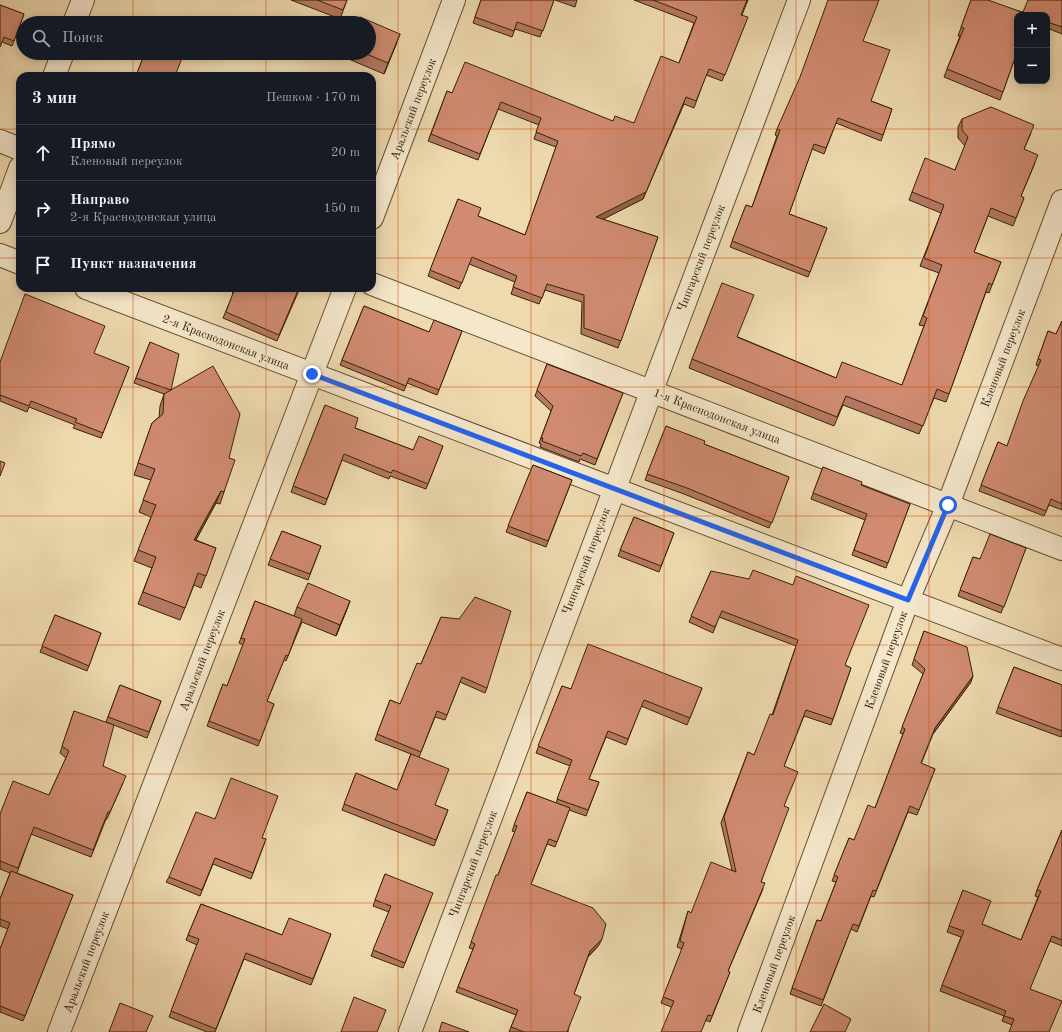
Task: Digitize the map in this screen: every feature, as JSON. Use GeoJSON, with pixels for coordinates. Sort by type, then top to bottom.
{"type":"FeatureCollection","features":[{"type":"Feature","properties":{"kind":"street"},"geometry":{"type":"LineString","coordinates":[[77,16],[83,0]]}},
{"type":"Feature","properties":{"kind":"street","name":"Аральский переулок"},"geometry":{"type":"LineString","coordinates":[[376,207],[454,0]]}},
{"type":"Feature","properties":{"kind":"street","name":"Чингарский переулок"},"geometry":{"type":"LineString","coordinates":[[410,1032],[613,488],[799,0]]}},
{"type":"Feature","properties":{"kind":"street"},"geometry":{"type":"LineString","coordinates":[[56,72],[60,60]]}},
{"type":"Feature","properties":{"kind":"street"},"geometry":{"type":"LineString","coordinates":[[0,141],[16,147]]}},
{"type":"Feature","properties":{"kind":"street"},"geometry":{"type":"LineString","coordinates":[[0,222],[16,179]]}},
{"type":"Feature","properties":{"kind":"street","name":"Кленовый переулок"},"geometry":{"type":"LineString","coordinates":[[749,1032],[908,600],[948,505],[1062,201]]}},
{"type":"Feature","properties":{"kind":"street"},"geometry":{"type":"LineString","coordinates":[[0,255],[16,261]]}},
{"type":"Feature","properties":{"kind":"street","name":"1-я Краснодонская улица"},"geometry":{"type":"LineString","coordinates":[[376,286],[1062,549]]}},
{"type":"Feature","properties":{"kind":"street","name":"2-я Краснодонская улица"},"geometry":{"type":"LineString","coordinates":[[97,292],[1062,659]]}},
{"type":"Feature","properties":{"kind":"street","name":"Аральский переулок"},"geometry":{"type":"LineString","coordinates":[[59,1032],[343,292]]}},
{"type":"Feature","properties":{"kind":"building"},"geometry":{"type":"Polygon","coordinates":[[[317,0],[347,0],[343,10],[317,0]]]}},
{"type":"Feature","properties":{"kind":"building"},"geometry":{"type":"Polygon","coordinates":[[[481,0],[554,0],[543,31],[517,22],[514,31],[475,17],[481,0]]]}},
{"type":"Feature","properties":{"kind":"building"},"geometry":{"type":"Polygon","coordinates":[[[653,0],[747,0],[741,15],[748,17],[725,75],[709,69],[696,101],[686,97],[646,192],[596,217],[658,237],[621,341],[584,328],[584,295],[547,284],[542,298],[513,287],[517,276],[472,257],[462,283],[430,270],[458,199],[481,208],[478,216],[525,235],[558,141],[536,132],[541,118],[501,102],[480,154],[431,134],[447,91],[452,93],[465,62],[613,121],[615,116],[634,123],[661,56],[679,63],[697,17],[653,0]]]}},
{"type":"Feature","properties":{"kind":"building"},"geometry":{"type":"Polygon","coordinates":[[[828,0],[879,0],[863,41],[890,50],[871,101],[892,109],[883,135],[838,118],[826,148],[814,144],[789,214],[827,228],[810,272],[732,241],[746,205],[752,207],[780,130],[777,129],[800,77],[828,0]]]}},
{"type":"Feature","properties":{"kind":"building"},"geometry":{"type":"Polygon","coordinates":[[[971,0],[988,0],[1022,12],[1014,12],[1014,61],[1003,92],[947,69],[964,28],[961,27],[971,0]]]}},
{"type":"Feature","properties":{"kind":"building"},"geometry":{"type":"Polygon","coordinates":[[[1028,0],[1062,0],[1062,27],[1050,23],[1050,12],[1023,12],[1028,0]]]}},
{"type":"Feature","properties":{"kind":"building"},"geometry":{"type":"Polygon","coordinates":[[[0,5],[24,14],[23,16],[16,16],[16,36],[14,41],[4,37],[0,47],[0,5]]]}},
{"type":"Feature","properties":{"kind":"building"},"geometry":{"type":"Polygon","coordinates":[[[376,24],[400,34],[388,63],[376,58],[376,24]]]}},
{"type":"Feature","properties":{"kind":"building"},"geometry":{"type":"Polygon","coordinates":[[[142,60],[181,60],[177,72],[137,72],[142,60]]]}},
{"type":"Feature","properties":{"kind":"building"},"geometry":{"type":"Polygon","coordinates":[[[991,107],[1034,125],[1024,149],[1038,155],[1021,196],[1024,198],[1016,218],[991,208],[974,252],[1001,262],[992,285],[989,283],[949,394],[937,389],[923,426],[846,396],[837,417],[692,359],[722,283],[754,295],[737,337],[836,378],[842,362],[902,385],[927,318],[923,316],[942,265],[924,258],[944,205],[912,192],[925,158],[955,170],[968,137],[962,130],[962,119],[991,107]]]}},
{"type":"Feature","properties":{"kind":"building"},"geometry":{"type":"Polygon","coordinates":[[[234,292],[297,292],[279,335],[226,312],[234,292]]]}},
{"type":"Feature","properties":{"kind":"building"},"geometry":{"type":"Polygon","coordinates":[[[25,294],[105,326],[94,353],[129,367],[103,433],[75,422],[77,419],[31,401],[29,406],[0,395],[0,362],[25,294]]]}},
{"type":"Feature","properties":{"kind":"building"},"geometry":{"type":"Polygon","coordinates":[[[364,306],[429,332],[434,320],[462,331],[439,390],[409,378],[406,386],[342,360],[364,306]]]}},
{"type":"Feature","properties":{"kind":"building"},"geometry":{"type":"Polygon","coordinates":[[[1062,321],[1062,504],[1051,499],[1046,511],[981,485],[998,442],[1007,446],[1023,401],[1041,360],[1038,359],[1048,331],[1056,334],[1062,321]]]}},
{"type":"Feature","properties":{"kind":"building"},"geometry":{"type":"Polygon","coordinates":[[[150,342],[179,354],[171,390],[136,378],[150,342]]]}},
{"type":"Feature","properties":{"kind":"building"},"geometry":{"type":"Polygon","coordinates":[[[547,364],[623,393],[597,459],[583,453],[581,456],[542,441],[543,438],[541,438],[553,406],[537,390],[547,364]]]}},
{"type":"Feature","properties":{"kind":"building"},"geometry":{"type":"Polygon","coordinates":[[[213,366],[240,414],[229,458],[235,460],[224,492],[221,491],[194,540],[216,548],[206,576],[198,573],[185,608],[143,592],[156,557],[138,550],[156,505],[143,500],[155,469],[138,463],[152,423],[163,414],[164,394],[213,366]]]}},
{"type":"Feature","properties":{"kind":"building"},"geometry":{"type":"Polygon","coordinates":[[[325,405],[358,418],[355,428],[413,450],[419,436],[443,446],[428,484],[393,470],[391,473],[344,454],[327,499],[293,486],[325,405]]]}},
{"type":"Feature","properties":{"kind":"building"},"geometry":{"type":"Polygon","coordinates":[[[666,426],[705,441],[704,444],[789,477],[772,523],[687,488],[647,474],[666,426]]]}},
{"type":"Feature","properties":{"kind":"building"},"geometry":{"type":"Polygon","coordinates":[[[0,461],[5,463],[0,476],[0,461]]]}},
{"type":"Feature","properties":{"kind":"building"},"geometry":{"type":"Polygon","coordinates":[[[533,465],[572,480],[548,541],[508,526],[533,465]]]}},
{"type":"Feature","properties":{"kind":"building"},"geometry":{"type":"Polygon","coordinates":[[[823,467],[862,482],[861,485],[910,504],[888,563],[854,550],[867,514],[813,493],[823,467]]]}},
{"type":"Feature","properties":{"kind":"building"},"geometry":{"type":"Polygon","coordinates":[[[634,517],[674,533],[661,566],[620,550],[634,517]]]}},
{"type":"Feature","properties":{"kind":"building"},"geometry":{"type":"Polygon","coordinates":[[[282,531],[321,546],[310,574],[270,559],[282,531]]]}},
{"type":"Feature","properties":{"kind":"building"},"geometry":{"type":"Polygon","coordinates":[[[990,534],[1026,548],[1004,607],[960,590],[973,557],[980,559],[990,534]]]}},
{"type":"Feature","properties":{"kind":"building"},"geometry":{"type":"Polygon","coordinates":[[[753,570],[793,585],[796,576],[869,605],[845,665],[851,668],[833,719],[806,710],[784,766],[798,772],[784,806],[789,808],[761,882],[765,883],[728,971],[730,972],[712,1016],[708,1015],[701,1032],[661,1032],[674,1001],[663,997],[684,943],[680,941],[688,911],[691,913],[711,862],[736,872],[724,817],[748,752],[754,755],[770,714],[773,715],[798,640],[722,611],[715,627],[691,616],[711,571],[749,579],[753,570]]]}},
{"type":"Feature","properties":{"kind":"building"},"geometry":{"type":"Polygon","coordinates":[[[308,583],[350,601],[340,625],[297,607],[308,583]]]}},
{"type":"Feature","properties":{"kind":"building"},"geometry":{"type":"Polygon","coordinates":[[[475,597],[511,611],[487,688],[462,677],[447,715],[437,711],[421,752],[377,734],[390,700],[400,704],[417,663],[421,664],[441,617],[459,619],[475,597]]]}},
{"type":"Feature","properties":{"kind":"building"},"geometry":{"type":"Polygon","coordinates":[[[255,601],[302,619],[288,656],[286,655],[267,701],[274,704],[260,741],[209,721],[223,684],[227,686],[245,639],[241,638],[255,601]]]}},
{"type":"Feature","properties":{"kind":"building"},"geometry":{"type":"Polygon","coordinates":[[[55,615],[101,633],[89,666],[42,646],[55,615]]]}},
{"type":"Feature","properties":{"kind":"building"},"geometry":{"type":"Polygon","coordinates":[[[924,631],[967,647],[973,676],[935,728],[921,763],[935,769],[919,810],[910,806],[876,891],[873,890],[859,926],[853,924],[823,1000],[792,988],[817,920],[821,921],[838,877],[834,875],[849,838],[854,840],[868,805],[875,808],[905,729],[902,727],[925,669],[914,659],[924,631]]]}},
{"type":"Feature","properties":{"kind":"building"},"geometry":{"type":"Polygon","coordinates":[[[588,644],[702,688],[690,718],[644,700],[628,739],[608,731],[589,779],[599,782],[588,810],[557,799],[572,760],[538,746],[562,686],[571,689],[588,644]]]}},
{"type":"Feature","properties":{"kind":"building"},"geometry":{"type":"Polygon","coordinates":[[[1014,667],[1062,685],[1062,731],[998,707],[1014,667]]]}},
{"type":"Feature","properties":{"kind":"building"},"geometry":{"type":"Polygon","coordinates":[[[120,685],[161,701],[149,732],[108,717],[120,685]]]}},
{"type":"Feature","properties":{"kind":"building"},"geometry":{"type":"Polygon","coordinates":[[[74,711],[114,725],[103,766],[126,776],[110,812],[108,812],[93,850],[34,827],[18,868],[0,861],[0,814],[13,781],[49,795],[69,751],[62,746],[74,711]]]}},
{"type":"Feature","properties":{"kind":"building"},"geometry":{"type":"Polygon","coordinates":[[[411,754],[449,769],[435,805],[448,810],[436,840],[344,804],[356,773],[397,790],[411,754]]]}},
{"type":"Feature","properties":{"kind":"building"},"geometry":{"type":"Polygon","coordinates":[[[231,778],[278,796],[262,838],[266,839],[253,873],[215,858],[202,890],[169,877],[196,812],[215,819],[231,778]]]}},
{"type":"Feature","properties":{"kind":"building"},"geometry":{"type":"Polygon","coordinates":[[[527,792],[570,808],[557,842],[549,839],[531,884],[593,908],[606,924],[602,939],[590,951],[574,994],[581,997],[567,1032],[524,1032],[511,1027],[518,1010],[458,987],[475,944],[471,942],[496,875],[498,875],[517,826],[514,825],[527,792]]]}},
{"type":"Feature","properties":{"kind":"building"},"geometry":{"type":"Polygon","coordinates":[[[1062,830],[1062,940],[1052,936],[1030,989],[1062,1001],[1049,1032],[1009,1032],[1014,1019],[1004,1016],[1006,1011],[942,985],[964,931],[949,926],[963,890],[991,901],[982,924],[1021,940],[1041,891],[1037,890],[1062,830]]]}},
{"type":"Feature","properties":{"kind":"building"},"geometry":{"type":"Polygon","coordinates":[[[11,871],[73,895],[25,1016],[0,1006],[0,949],[10,923],[0,919],[0,899],[11,871]]]}},
{"type":"Feature","properties":{"kind":"building"},"geometry":{"type":"Polygon","coordinates":[[[385,874],[433,893],[405,963],[373,950],[391,906],[375,900],[385,874]]]}},
{"type":"Feature","properties":{"kind":"building"},"geometry":{"type":"Polygon","coordinates":[[[201,904],[282,935],[289,918],[331,934],[313,979],[246,953],[216,1029],[171,1011],[199,939],[188,935],[201,904]]]}},
{"type":"Feature","properties":{"kind":"building"},"geometry":{"type":"Polygon","coordinates":[[[354,997],[386,1010],[377,1032],[341,1032],[354,997]]]}},
{"type":"Feature","properties":{"kind":"building"},"geometry":{"type":"Polygon","coordinates":[[[120,1003],[153,1016],[146,1032],[109,1032],[120,1003]]]}},
{"type":"Feature","properties":{"kind":"building"},"geometry":{"type":"Polygon","coordinates":[[[824,1004],[851,1019],[845,1032],[810,1032],[824,1004]]]}},
{"type":"Feature","properties":{"kind":"building"},"geometry":{"type":"Polygon","coordinates":[[[442,1022],[469,1032],[439,1032],[442,1022]]]}},
{"type":"Feature","properties":{"kind":"route"},"geometry":{"type":"LineString","coordinates":[[312,374],[908,600],[948,505]]}}]}
